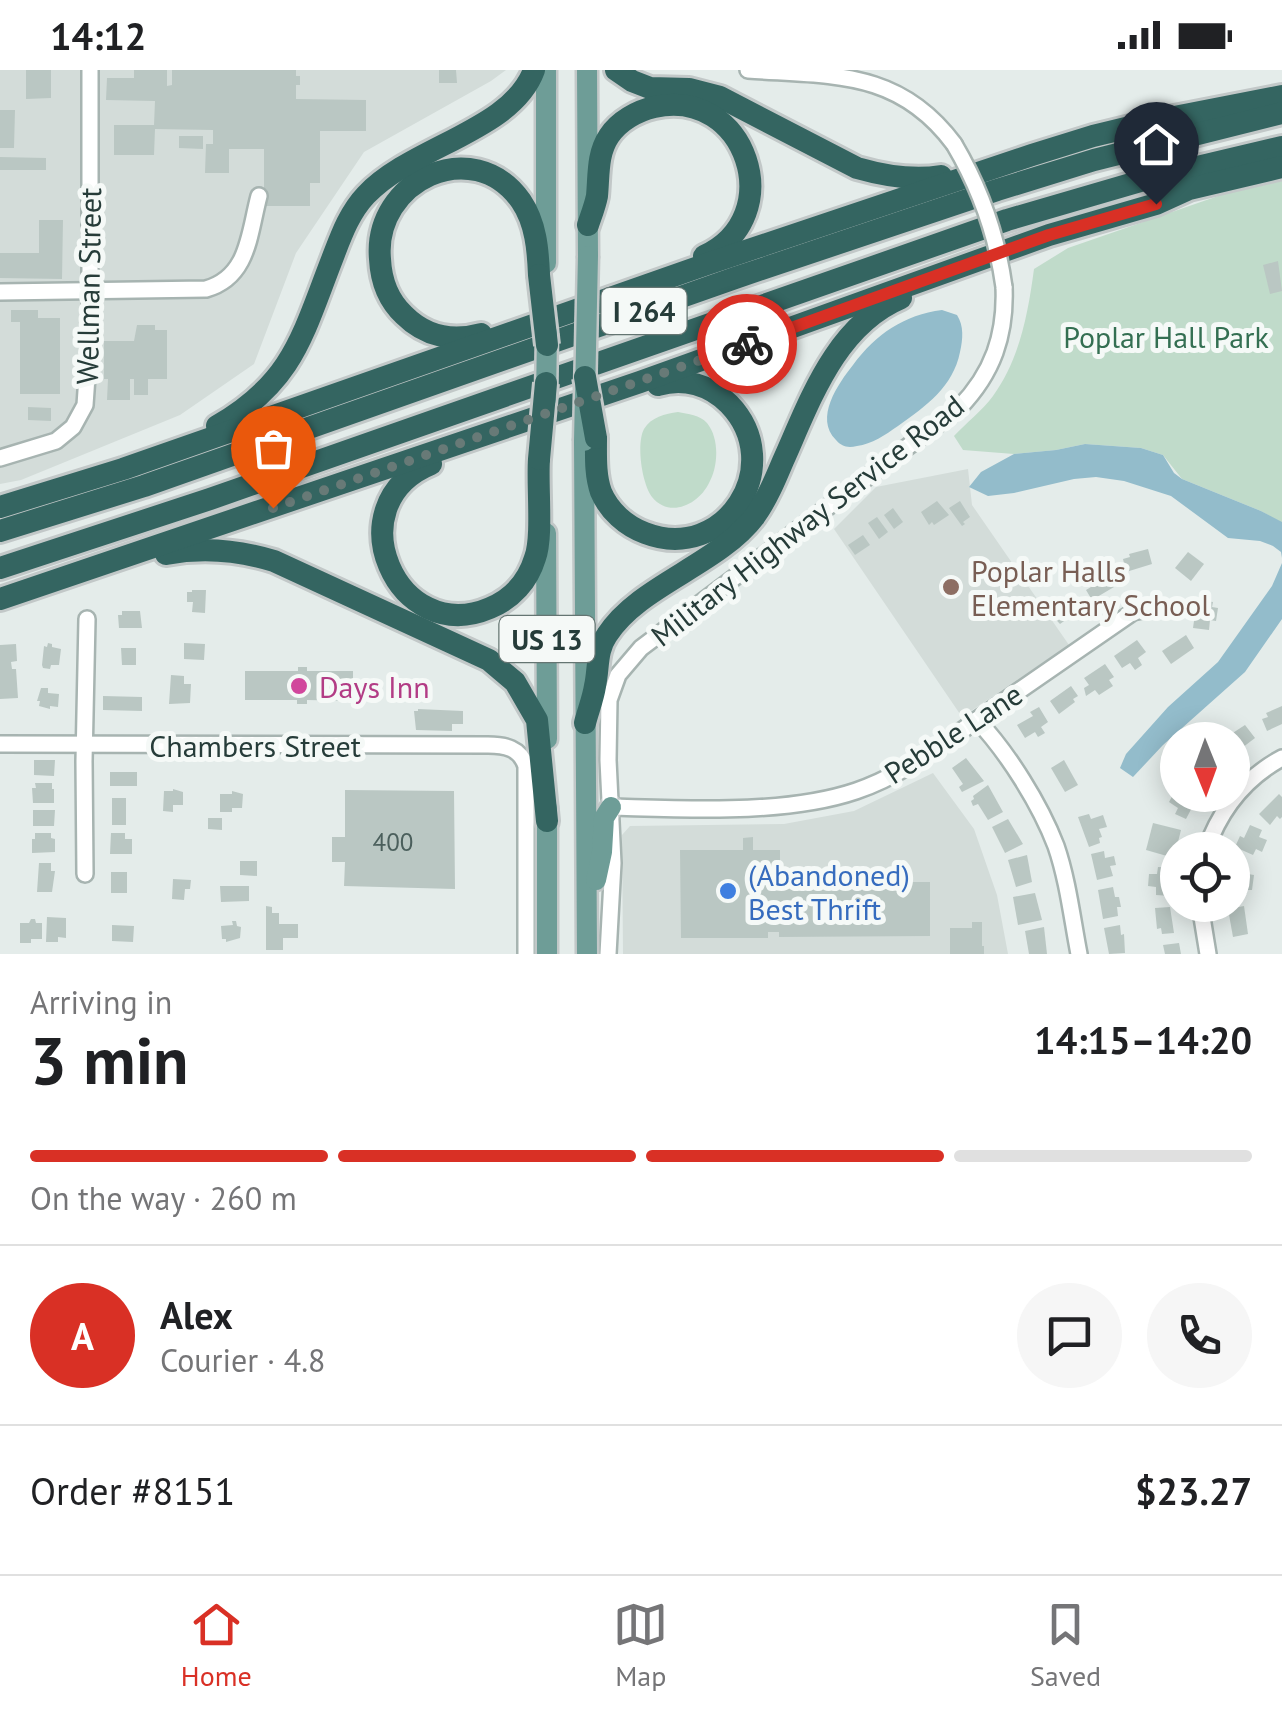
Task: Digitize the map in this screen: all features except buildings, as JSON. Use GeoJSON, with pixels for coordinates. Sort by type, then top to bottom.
{"type":"FeatureCollection","features":[{"type":"Feature","properties":{"kind":"highway"},"geometry":{"type":"LineString","coordinates":[[123,469],[218,426],[274,382],[291,359],[314,311],[344,229],[366,196],[398,168],[501,113],[528,86],[534,70]]}},
{"type":"Feature","properties":{"kind":"highway"},"geometry":{"type":"LineString","coordinates":[[616,70],[650,88],[688,89],[720,97],[840,160],[876,174],[936,177],[1032,154]]}},
{"type":"Feature","properties":{"kind":"highway"},"geometry":{"type":"LineString","coordinates":[[0,507],[123,469],[1032,154],[1159,120],[1282,96]]}},
{"type":"Feature","properties":{"kind":"highway"},"geometry":{"type":"LineString","coordinates":[[588,226],[597,197],[598,166],[607,139],[624,120],[664,105],[690,107],[716,118],[736,138],[745,153],[752,180],[748,207],[736,229],[714,252],[637,289]]}},
{"type":"Feature","properties":{"kind":"highway","name":"I 264"},"geometry":{"type":"LineString","coordinates":[[0,531],[144,486],[997,190],[1094,160],[1282,113]]}},
{"type":"Feature","properties":{"kind":"highway","name":"I 264"},"geometry":{"type":"LineString","coordinates":[[0,568],[210,500],[1007,220],[1151,178],[1282,147]]}},
{"type":"Feature","properties":{"kind":"highway"},"geometry":{"type":"LineString","coordinates":[[0,601],[818,319],[1049,235],[1156,204],[1190,189],[1282,166]]}},
{"type":"Feature","properties":{"kind":"highway"},"geometry":{"type":"LineString","coordinates":[[546,345],[542,273],[538,248],[527,212],[509,188],[482,172],[455,168],[420,179],[398,199],[384,222],[379,251],[383,280],[398,309],[419,328],[454,338],[475,336],[572,312]]}},
{"type":"Feature","properties":{"kind":"highway"},"geometry":{"type":"LineString","coordinates":[[585,723],[596,684],[600,647],[607,634],[633,607],[745,528],[767,496],[819,380],[844,343],[892,302],[979,259]]}},
{"type":"Feature","properties":{"kind":"highway"},"geometry":{"type":"LineString","coordinates":[[567,406],[666,383],[681,381],[706,388],[729,404],[745,428],[752,458],[749,483],[737,508],[709,532],[683,540],[656,537],[625,522],[608,504],[597,478],[590,440],[586,377]]}},
{"type":"Feature","properties":{"kind":"highway"},"geometry":{"type":"LineString","coordinates":[[516,424],[424,467],[396,490],[384,515],[383,548],[400,586],[421,604],[444,613],[471,614],[496,606],[528,576],[538,554],[546,383]]}},
{"type":"Feature","properties":{"kind":"highway"},"geometry":{"type":"LineString","coordinates":[[0,601],[43,595],[180,552],[224,550],[274,560],[453,642],[503,670],[526,696],[537,720],[547,821]]}},
{"type":"Feature","properties":{"kind":"main road"},"geometry":{"type":"LineString","coordinates":[[542,273],[546,70]]}},
{"type":"Feature","properties":{"kind":"main road"},"geometry":{"type":"LineString","coordinates":[[586,377],[588,70]]}},
{"type":"Feature","properties":{"kind":"main road"},"geometry":{"type":"LineString","coordinates":[[546,345],[546,383]]}},
{"type":"Feature","properties":{"kind":"main road","name":"US 13"},"geometry":{"type":"LineString","coordinates":[[586,954],[590,440]]}},
{"type":"Feature","properties":{"kind":"main road","name":"US 13"},"geometry":{"type":"LineString","coordinates":[[543,457],[547,954]]}},
{"type":"Feature","properties":{"kind":"main road"},"geometry":{"type":"LineString","coordinates":[[587,921],[602,852],[604,818],[611,807]]}},
{"type":"Feature","properties":{"kind":"street","name":"Wellman Street"},"geometry":{"type":"LineString","coordinates":[[4,457],[56,441],[74,427],[88,394],[90,70]]}},
{"type":"Feature","properties":{"kind":"street","name":"Military Highway Service Road"},"geometry":{"type":"LineString","coordinates":[[608,954],[613,863],[609,700],[618,675],[641,648],[959,408],[982,381],[1004,320],[1001,261],[986,212],[954,144],[922,106],[875,82],[843,74],[748,70]]}},
{"type":"Feature","properties":{"kind":"street"},"geometry":{"type":"LineString","coordinates":[[0,292],[218,286],[230,279],[242,261],[259,196]]}},
{"type":"Feature","properties":{"kind":"street","name":"Pebble Lane"},"geometry":{"type":"LineString","coordinates":[[611,807],[768,807],[855,792],[929,755],[1133,612],[1154,607]]}},
{"type":"Feature","properties":{"kind":"street"},"geometry":{"type":"LineString","coordinates":[[85,874],[87,618]]}},
{"type":"Feature","properties":{"kind":"street"},"geometry":{"type":"LineString","coordinates":[[976,720],[1044,818],[1064,874],[1079,954]]}},
{"type":"Feature","properties":{"kind":"street","name":"Chambers Street"},"geometry":{"type":"LineString","coordinates":[[0,744],[511,748],[526,766],[526,954]]}},
{"type":"Feature","properties":{"kind":"street"},"geometry":{"type":"LineString","coordinates":[[1214,832],[1232,800],[1262,770],[1282,758]]}},
{"type":"Feature","properties":{"kind":"street"},"geometry":{"type":"LineString","coordinates":[[1203,922],[1208,954]]}},
{"type":"Feature","properties":{"kind":"shaded area"},"geometry":{"type":"Polygon","coordinates":[[[0,70],[506,70],[364,152],[296,253],[254,364],[180,415],[21,480],[0,484],[0,70]]]}},
{"type":"Feature","properties":{"kind":"shaded area","name":"Poplar Halls Elementary School"},"geometry":{"type":"Polygon","coordinates":[[[968,469],[972,505],[1069,645],[962,717],[834,529],[876,487],[968,469]]]}},
{"type":"Feature","properties":{"kind":"shaded area"},"geometry":{"type":"Polygon","coordinates":[[[933,773],[974,829],[997,895],[1008,954],[623,954],[622,835],[630,826],[784,824],[854,811],[933,773]]]}},
{"type":"Feature","properties":{"kind":"green space","name":"Poplar Hall Park"},"geometry":{"type":"Polygon","coordinates":[[[1282,181],[1282,523],[1182,479],[1163,455],[1141,448],[1085,444],[1014,454],[963,450],[954,436],[989,401],[1010,367],[1026,319],[1034,269],[1068,248],[1221,195],[1282,181]]]}},
{"type":"Feature","properties":{"kind":"green space"},"geometry":{"type":"Polygon","coordinates":[[[678,412],[707,423],[714,437],[716,461],[704,491],[675,508],[659,504],[648,491],[640,444],[650,422],[678,412]]]}},
{"type":"Feature","properties":{"kind":"water"},"geometry":{"type":"Polygon","coordinates":[[[942,310],[957,315],[962,333],[956,364],[945,386],[919,411],[878,439],[854,447],[841,444],[827,422],[835,391],[847,373],[871,344],[892,328],[915,316],[942,310]]]}},
{"type":"Feature","properties":{"kind":"water"},"geometry":{"type":"Polygon","coordinates":[[[1085,444],[1141,448],[1163,455],[1182,479],[1282,522],[1282,558],[1281,552],[1260,541],[1228,538],[1171,496],[1124,481],[1074,479],[988,496],[969,487],[981,472],[1014,454],[1085,444]]]}},
{"type":"Feature","properties":{"kind":"water"},"geometry":{"type":"Polygon","coordinates":[[[1282,563],[1282,619],[1245,672],[1189,722],[1160,722],[1160,748],[1133,777],[1120,768],[1126,754],[1168,707],[1218,662],[1272,586],[1282,563]]]}},
{"type":"Feature","properties":{"kind":"way so far"},"geometry":{"type":"LineString","coordinates":[[273,508],[747,344]]}},
{"type":"Feature","properties":{"kind":"place","name":"Poplar Halls Elementary School"},"geometry":{"type":"Point","coordinates":[951,587]}},
{"type":"Feature","properties":{"kind":"place","name":"Days Inn"},"geometry":{"type":"Point","coordinates":[299,686]}},
{"type":"Feature","properties":{"kind":"place","name":"(Abandoned) Best Thrift"},"geometry":{"type":"Point","coordinates":[728,891]}},
{"type":"Feature","properties":{"kind":"route"},"geometry":{"type":"LineString","coordinates":[[747,344],[1049,235],[1156,204]]}}]}
